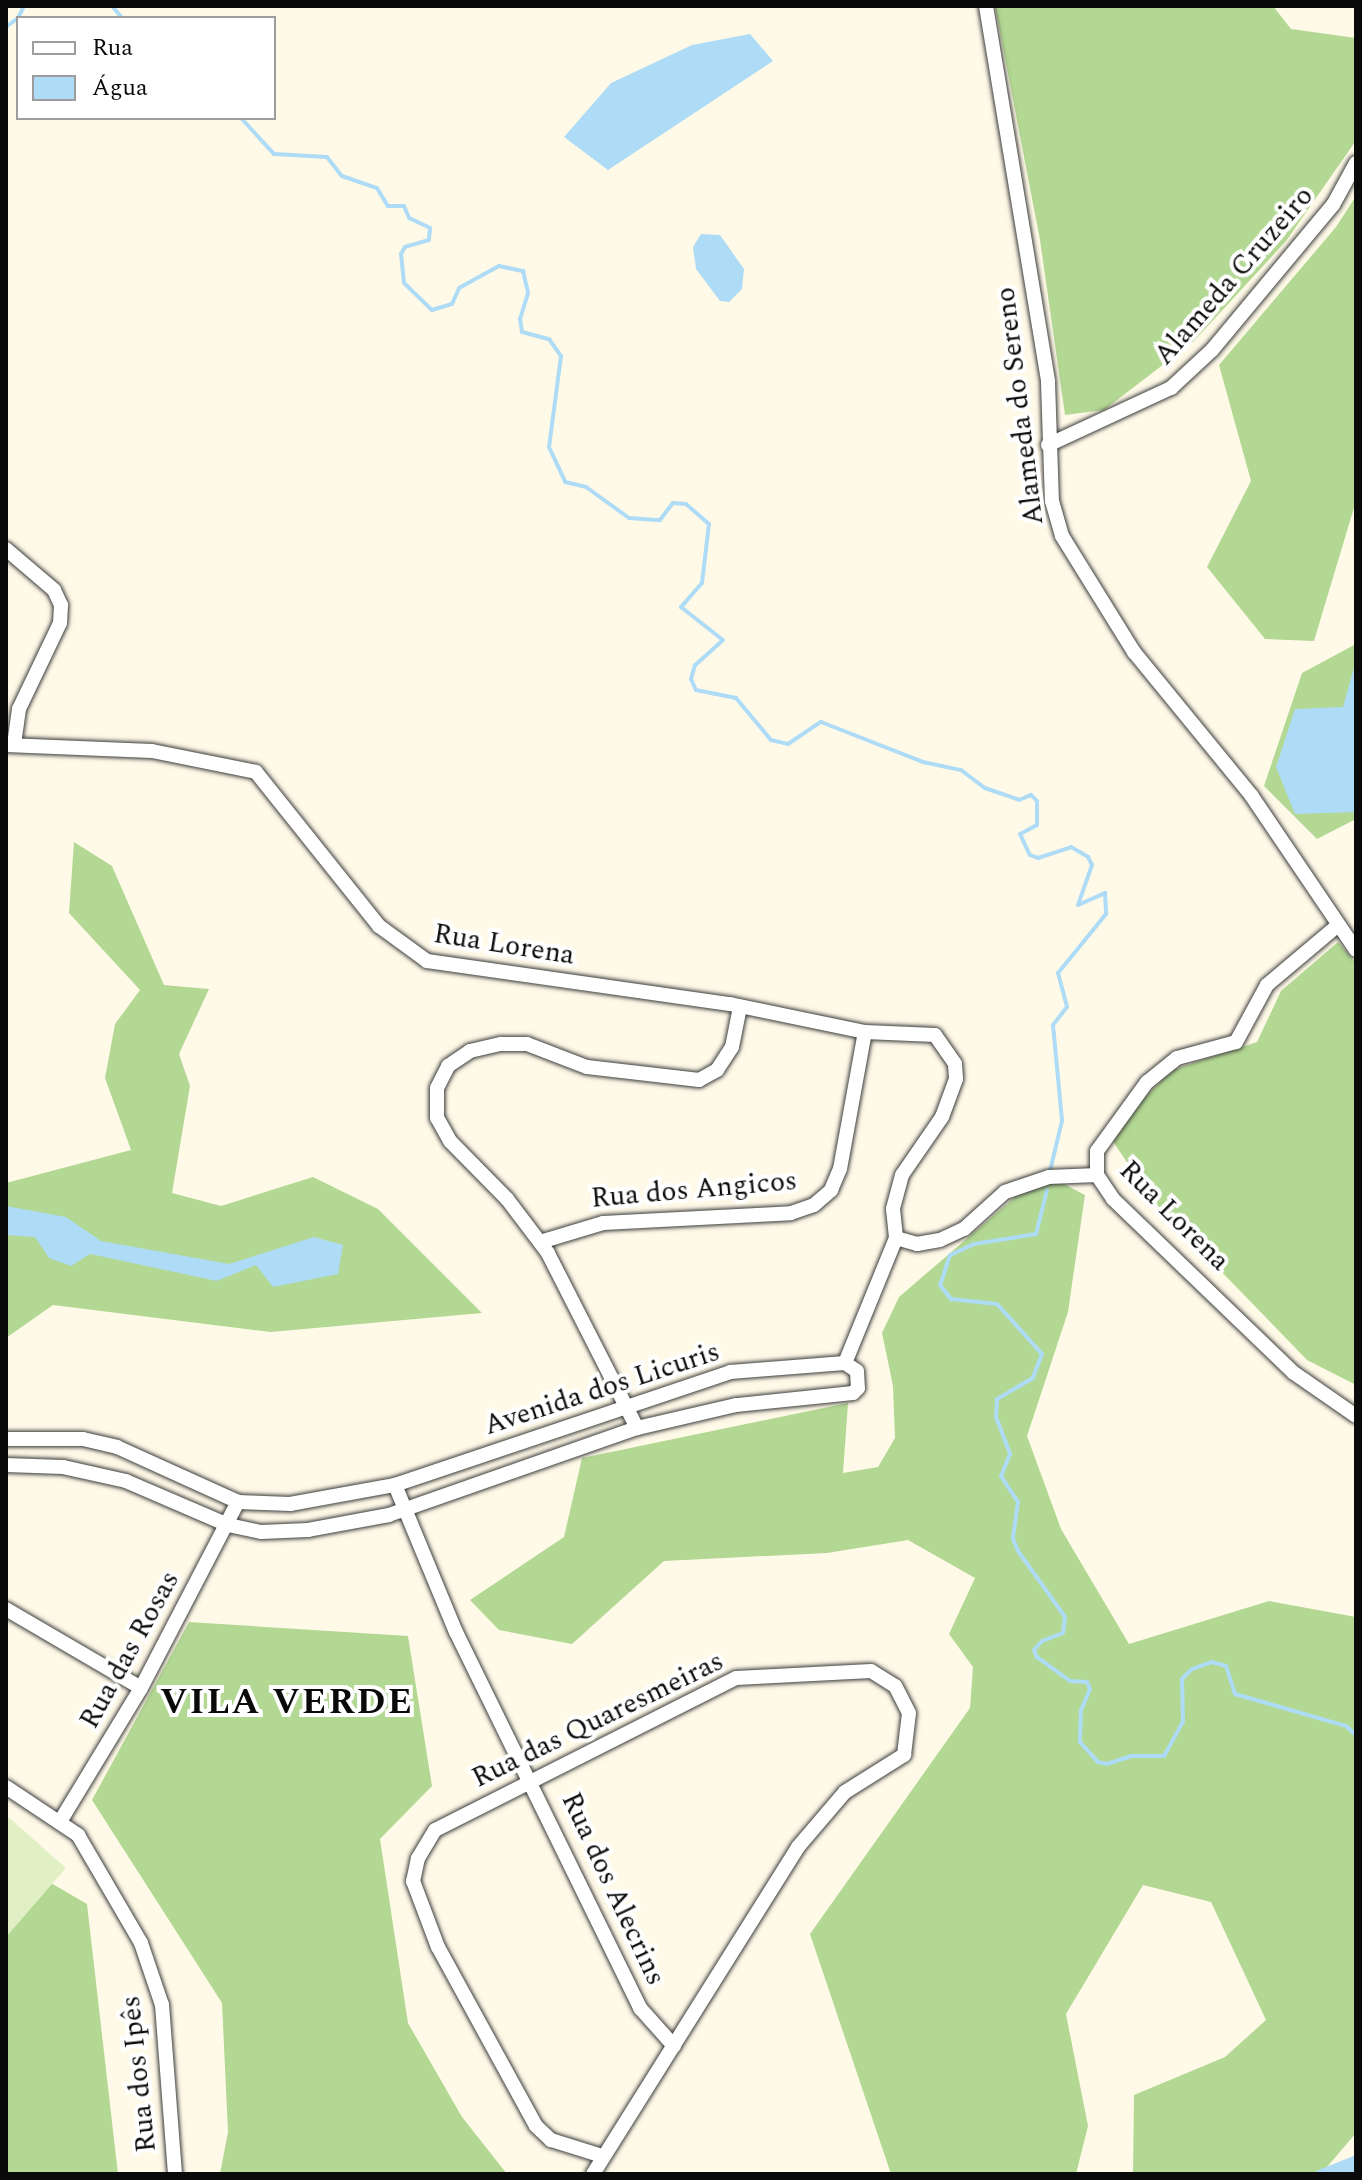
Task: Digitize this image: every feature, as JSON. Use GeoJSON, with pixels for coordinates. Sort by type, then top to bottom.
{"type":"FeatureCollection","features":[{"type":"Feature","properties":{"kind":"street","name":"Alameda do Sereno"},"geometry":{"type":"LineString","coordinates":[[986,6],[1048,382],[1052,501],[1062,536],[1134,652],[1251,795],[1356,950]]}},
{"type":"Feature","properties":{"kind":"street","name":"Alameda Cruzeiro"},"geometry":{"type":"LineString","coordinates":[[1048,445],[1171,388],[1212,350],[1333,205],[1356,163]]}},
{"type":"Feature","properties":{"kind":"street"},"geometry":{"type":"LineString","coordinates":[[6,549],[54,590],[61,605],[60,623],[19,709],[10,745]]}},
{"type":"Feature","properties":{"kind":"street","name":"Rua Lorena"},"geometry":{"type":"LineString","coordinates":[[10,745],[185,755],[256,772],[379,926],[427,961],[740,1007],[865,1032],[935,1035],[955,1064],[953,1091],[942,1117],[902,1175],[893,1209],[896,1238],[917,1244],[940,1240],[964,1229],[1005,1192],[1049,1177],[1097,1175],[1113,1199],[1294,1373],[1356,1416]]}},
{"type":"Feature","properties":{"kind":"street"},"geometry":{"type":"LineString","coordinates":[[1097,1175],[1097,1151],[1147,1082],[1177,1058],[1236,1042],[1267,985],[1337,926]]}},
{"type":"Feature","properties":{"kind":"street"},"geometry":{"type":"LineString","coordinates":[[637,1428],[628,1404],[540,1242],[450,1141],[437,1118],[437,1088],[448,1066],[470,1051],[527,1044],[587,1067],[699,1080],[717,1070],[732,1047],[740,1007]]}},
{"type":"Feature","properties":{"kind":"street","name":"Rua dos Angicos"},"geometry":{"type":"LineString","coordinates":[[540,1242],[603,1223],[791,1213],[814,1205],[831,1190],[840,1169],[865,1032]]}},
{"type":"Feature","properties":{"kind":"street"},"geometry":{"type":"LineString","coordinates":[[845,1363],[896,1238]]}},
{"type":"Feature","properties":{"kind":"street","name":"Avenida dos Licuris"},"geometry":{"type":"LineString","coordinates":[[6,1439],[55,1435],[117,1447],[238,1502],[305,1503],[395,1485],[730,1372],[845,1363],[857,1371],[858,1388],[853,1393],[736,1405],[637,1428],[405,1510],[308,1530],[261,1532],[228,1525],[126,1481],[63,1467],[6,1465]]}},
{"type":"Feature","properties":{"kind":"street","name":"Rua dos Alecrins"},"geometry":{"type":"LineString","coordinates":[[395,1485],[456,1632],[531,1778],[640,2008],[674,2046]]}},
{"type":"Feature","properties":{"kind":"street","name":"Rua das Rosas"},"geometry":{"type":"LineString","coordinates":[[61,1820],[141,1688],[238,1502]]}},
{"type":"Feature","properties":{"kind":"street"},"geometry":{"type":"LineString","coordinates":[[6,1609],[141,1688]]}},
{"type":"Feature","properties":{"kind":"street","name":"Rua das Quaresmeiras"},"geometry":{"type":"LineString","coordinates":[[593,2174],[798,1847],[845,1792],[904,1755],[909,1713],[895,1686],[871,1671],[736,1678],[531,1778],[435,1830],[418,1858],[413,1881],[438,1947],[536,2126],[551,2140],[602,2156]]}},
{"type":"Feature","properties":{"kind":"street","name":"Rua dos Ipês"},"geometry":{"type":"LineString","coordinates":[[6,1787],[61,1820],[92,1856],[141,1943],[157,1984],[175,2174]]}},
{"type":"Feature","properties":{"kind":"green space"},"geometry":{"type":"Polygon","coordinates":[[[995,6],[1273,6],[1291,29],[1356,38],[1355,142],[1286,241],[1194,341],[1104,410],[1065,415],[1040,240],[995,6]]]}},
{"type":"Feature","properties":{"kind":"green space"},"geometry":{"type":"Polygon","coordinates":[[[1356,196],[1356,501],[1314,641],[1265,639],[1207,567],[1251,481],[1219,365],[1336,227],[1356,196]]]}},
{"type":"Feature","properties":{"kind":"green space"},"geometry":{"type":"Polygon","coordinates":[[[1356,644],[1356,819],[1317,839],[1264,786],[1302,673],[1356,644]]]}},
{"type":"Feature","properties":{"kind":"green space"},"geometry":{"type":"Polygon","coordinates":[[[74,842],[112,866],[164,985],[209,989],[179,1054],[190,1086],[172,1193],[221,1206],[313,1177],[378,1209],[482,1313],[271,1332],[53,1305],[6,1338],[6,1183],[131,1150],[105,1078],[115,1024],[140,990],[69,913],[74,842]]]}},
{"type":"Feature","properties":{"kind":"green space"},"geometry":{"type":"Polygon","coordinates":[[[1338,942],[1356,963],[1356,1385],[1307,1360],[1153,1201],[1108,1134],[1172,1070],[1257,1042],[1281,991],[1338,942]]]}},
{"type":"Feature","properties":{"kind":"green space"},"geometry":{"type":"Polygon","coordinates":[[[1043,1173],[1085,1195],[1068,1312],[1027,1436],[1061,1529],[1129,1644],[1269,1601],[1356,1617],[1356,2133],[1321,2174],[1133,2174],[1134,2095],[1225,2057],[1266,2020],[1211,1902],[1143,1885],[1066,2014],[1088,2126],[1076,2174],[891,2174],[810,1934],[970,1708],[973,1667],[949,1634],[975,1578],[908,1540],[827,1553],[664,1561],[572,1644],[499,1630],[470,1600],[564,1537],[582,1458],[848,1403],[843,1473],[878,1467],[895,1438],[893,1386],[882,1333],[899,1297],[1043,1173]]]}},
{"type":"Feature","properties":{"kind":"green space"},"geometry":{"type":"Polygon","coordinates":[[[189,1622],[408,1636],[432,1786],[380,1839],[408,2023],[462,2117],[507,2174],[220,2174],[228,2132],[222,2003],[92,1800],[189,1622]]]}},
{"type":"Feature","properties":{"kind":"green space"},"geometry":{"type":"Polygon","coordinates":[[[6,1815],[66,1868],[6,1937],[6,1815]]]}},
{"type":"Feature","properties":{"kind":"green space"},"geometry":{"type":"Polygon","coordinates":[[[6,1857],[87,1904],[118,2174],[6,2174],[6,1857]]]}},
{"type":"Feature","properties":{"kind":"water"},"geometry":{"type":"Polygon","coordinates":[[[750,34],[773,61],[608,170],[564,137],[611,83],[692,45],[750,34]]]}},
{"type":"Feature","properties":{"kind":"water"},"geometry":{"type":"Polygon","coordinates":[[[701,234],[720,235],[744,269],[742,289],[729,302],[720,301],[696,269],[693,247],[701,234]]]}},
{"type":"Feature","properties":{"kind":"water"},"geometry":{"type":"Polygon","coordinates":[[[1356,660],[1356,812],[1295,814],[1276,767],[1295,709],[1343,707],[1356,660]]]}},
{"type":"Feature","properties":{"kind":"water"},"geometry":{"type":"Polygon","coordinates":[[[6,1206],[66,1217],[101,1241],[229,1264],[314,1237],[343,1245],[338,1274],[273,1287],[256,1265],[217,1281],[90,1254],[71,1266],[49,1258],[35,1237],[6,1235],[6,1206]]]}},
{"type":"Feature","properties":{"kind":"water"},"geometry":{"type":"Polygon","coordinates":[[[1356,2155],[1356,2174],[1315,2174],[1316,2171],[1356,2155]]]}},
{"type":"Feature","properties":{"kind":"waterway"},"geometry":{"type":"LineString","coordinates":[[19,16],[24,6]]}},
{"type":"Feature","properties":{"kind":"waterway"},"geometry":{"type":"LineString","coordinates":[[112,6],[120,16]]}},
{"type":"Feature","properties":{"kind":"waterway"},"geometry":{"type":"LineString","coordinates":[[6,27],[16,20]]}},
{"type":"Feature","properties":{"kind":"waterway"},"geometry":{"type":"LineString","coordinates":[[243,120],[274,154],[327,157],[342,176],[377,188],[388,206],[404,206],[409,218],[430,228],[429,240],[405,247],[401,254],[404,283],[432,310],[452,304],[459,288],[499,266],[523,271],[528,293],[520,319],[522,332],[549,339],[561,356],[549,447],[565,482],[586,487],[629,518],[660,520],[673,503],[686,504],[709,524],[702,583],[681,607],[723,640],[695,665],[691,679],[696,690],[736,698],[771,740],[788,744],[821,722],[923,762],[961,770],[985,788],[1019,800],[1031,795],[1037,801],[1037,825],[1020,834],[1030,855],[1038,858],[1071,847],[1088,857],[1092,865],[1078,905],[1105,893],[1106,914],[1058,973],[1067,1007],[1053,1025],[1062,1121],[1050,1171]]}},
{"type":"Feature","properties":{"kind":"waterway"},"geometry":{"type":"LineString","coordinates":[[1047,1190],[1036,1234],[974,1244],[950,1255],[940,1285],[951,1299],[997,1304],[1042,1354],[1033,1378],[997,1399],[996,1417],[1010,1454],[1001,1476],[1018,1502],[1013,1539],[1018,1551],[1065,1617],[1063,1633],[1042,1641],[1034,1650],[1037,1657],[1070,1681],[1087,1682],[1090,1689],[1081,1710],[1080,1742],[1098,1762],[1107,1764],[1131,1756],[1164,1756],[1183,1722],[1182,1679],[1192,1669],[1212,1662],[1226,1666],[1235,1694],[1346,1726],[1356,1735]]}},
{"type":"Feature","properties":{"kind":"district","name":"VILA VERDE"},"geometry":{"type":"Point","coordinates":[287,1703]}}]}
